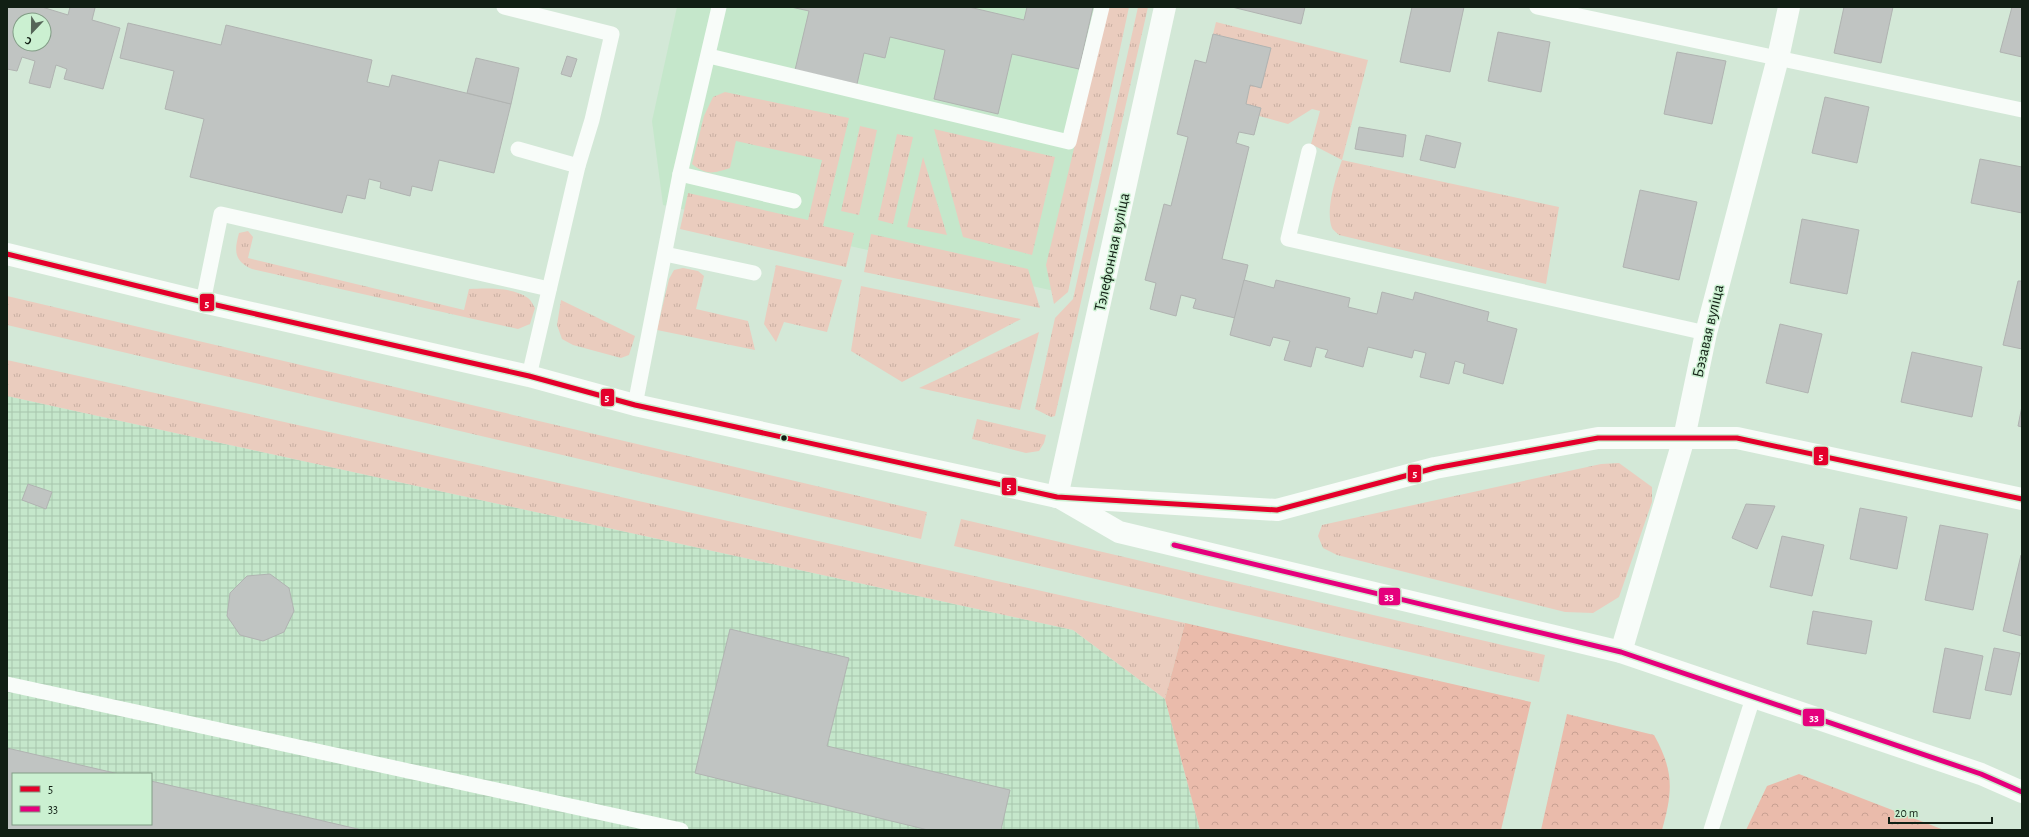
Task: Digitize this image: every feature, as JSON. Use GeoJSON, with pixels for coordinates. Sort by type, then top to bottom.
{"type":"FeatureCollection","features":[{"type":"Feature","properties":{"kind":"main road","name":"Тэлефонная вуліца"},"geometry":{"type":"LineString","coordinates":[[1057,497],[1165,7]]}},
{"type":"Feature","properties":{"kind":"main road","name":"Бэзавая вуліца"},"geometry":{"type":"LineString","coordinates":[[1621,652],[1684,438],[1706,333],[1778,58],[1789,7]]}},
{"type":"Feature","properties":{"kind":"main road"},"geometry":{"type":"LineString","coordinates":[[7,254],[203,302],[529,376],[635,405],[1057,497],[1277,510],[1435,468],[1598,438],[1738,438],[2022,499]]}},
{"type":"Feature","properties":{"kind":"main road"},"geometry":{"type":"LineString","coordinates":[[1057,497],[1119,532],[1621,652],[1981,774],[2022,792]]}},
{"type":"Feature","properties":{"kind":"lane"},"geometry":{"type":"LineString","coordinates":[[504,7],[612,34],[592,120],[578,166],[529,376]]}},
{"type":"Feature","properties":{"kind":"lane"},"geometry":{"type":"LineString","coordinates":[[635,405],[680,174],[720,7]]}},
{"type":"Feature","properties":{"kind":"lane"},"geometry":{"type":"LineString","coordinates":[[709,56],[1069,142],[1102,7]]}},
{"type":"Feature","properties":{"kind":"lane"},"geometry":{"type":"LineString","coordinates":[[1537,7],[2022,110]]}},
{"type":"Feature","properties":{"kind":"lane"},"geometry":{"type":"LineString","coordinates":[[518,149],[578,166]]}},
{"type":"Feature","properties":{"kind":"lane"},"geometry":{"type":"LineString","coordinates":[[1309,151],[1288,239],[1706,333]]}},
{"type":"Feature","properties":{"kind":"lane"},"geometry":{"type":"LineString","coordinates":[[680,174],[794,201]]}},
{"type":"Feature","properties":{"kind":"lane"},"geometry":{"type":"LineString","coordinates":[[203,302],[221,214],[550,289]]}},
{"type":"Feature","properties":{"kind":"lane"},"geometry":{"type":"LineString","coordinates":[[665,254],[754,273]]}},
{"type":"Feature","properties":{"kind":"lane"},"geometry":{"type":"LineString","coordinates":[[7,684],[681,830]]}},
{"type":"Feature","properties":{"kind":"lane"},"geometry":{"type":"LineString","coordinates":[[1711,830],[1753,698]]}},
{"type":"Feature","properties":{"kind":"shaded area"},"geometry":{"type":"Polygon","coordinates":[[[677,7],[1126,7],[1059,292],[663,205],[652,121],[677,7]]]}},
{"type":"Feature","properties":{"kind":"shaded area"},"geometry":{"type":"Polygon","coordinates":[[[7,396],[1073,630],[1165,699],[1200,830],[7,830],[7,396]]]}},
{"type":"Feature","properties":{"kind":"green space"},"geometry":{"type":"Polygon","coordinates":[[[1108,7],[1129,7],[1068,292],[1054,304],[1046,265],[1108,7]]]}},
{"type":"Feature","properties":{"kind":"green space"},"geometry":{"type":"Polygon","coordinates":[[[1138,7],[1148,7],[1055,416],[1051,417],[1035,409],[1055,318],[1073,299],[1138,7]]]}},
{"type":"Feature","properties":{"kind":"green space"},"geometry":{"type":"Polygon","coordinates":[[[1216,22],[1368,60],[1342,160],[1311,144],[1320,111],[1312,109],[1288,124],[1259,116],[1261,108],[1246,104],[1250,85],[1270,48],[1213,34],[1216,22]]]}},
{"type":"Feature","properties":{"kind":"green space"},"geometry":{"type":"Polygon","coordinates":[[[725,92],[849,118],[823,226],[854,233],[846,267],[680,229],[688,193],[808,220],[822,160],[736,141],[730,168],[715,172],[706,172],[692,164],[704,116],[713,97],[725,92]]]}},
{"type":"Feature","properties":{"kind":"green space"},"geometry":{"type":"Polygon","coordinates":[[[860,126],[877,130],[859,215],[841,211],[860,126]]]}},
{"type":"Feature","properties":{"kind":"green space"},"geometry":{"type":"Polygon","coordinates":[[[934,129],[1055,157],[1032,255],[963,237],[934,129]]]}},
{"type":"Feature","properties":{"kind":"green space"},"geometry":{"type":"Polygon","coordinates":[[[897,134],[913,137],[893,224],[878,220],[897,134]]]}},
{"type":"Feature","properties":{"kind":"green space"},"geometry":{"type":"Polygon","coordinates":[[[923,157],[947,235],[907,227],[923,157]]]}},
{"type":"Feature","properties":{"kind":"green space"},"geometry":{"type":"Polygon","coordinates":[[[1342,160],[1559,207],[1546,284],[1339,235],[1332,228],[1330,212],[1334,184],[1342,160]]]}},
{"type":"Feature","properties":{"kind":"green space"},"geometry":{"type":"Polygon","coordinates":[[[248,231],[253,237],[248,258],[464,310],[469,289],[500,289],[522,294],[531,301],[535,308],[530,324],[518,329],[252,269],[242,263],[236,250],[239,233],[248,231]]]}},
{"type":"Feature","properties":{"kind":"green space"},"geometry":{"type":"Polygon","coordinates":[[[871,234],[1028,269],[1040,308],[864,272],[871,234]]]}},
{"type":"Feature","properties":{"kind":"green space"},"geometry":{"type":"Polygon","coordinates":[[[776,265],[842,280],[827,332],[784,322],[776,342],[764,324],[776,265]]]}},
{"type":"Feature","properties":{"kind":"green space"},"geometry":{"type":"Polygon","coordinates":[[[683,268],[698,271],[704,276],[696,309],[748,321],[755,350],[657,330],[669,279],[674,270],[683,268]]]}},
{"type":"Feature","properties":{"kind":"green space"},"geometry":{"type":"Polygon","coordinates":[[[861,286],[1021,319],[902,382],[851,351],[861,286]]]}},
{"type":"Feature","properties":{"kind":"green space"},"geometry":{"type":"Polygon","coordinates":[[[7,296],[927,512],[921,539],[7,325],[7,296]]]}},
{"type":"Feature","properties":{"kind":"green space"},"geometry":{"type":"Polygon","coordinates":[[[561,300],[635,336],[629,355],[621,358],[573,345],[562,339],[557,325],[561,300]]]}},
{"type":"Feature","properties":{"kind":"green space"},"geometry":{"type":"Polygon","coordinates":[[[1039,332],[1020,410],[919,388],[1039,332]]]}},
{"type":"Feature","properties":{"kind":"green space"},"geometry":{"type":"Polygon","coordinates":[[[7,360],[1185,623],[1165,699],[1073,630],[7,396],[7,360]]]}},
{"type":"Feature","properties":{"kind":"green space"},"geometry":{"type":"Polygon","coordinates":[[[977,419],[1046,435],[1044,443],[1039,451],[1026,453],[972,439],[977,419]]]}},
{"type":"Feature","properties":{"kind":"green space"},"geometry":{"type":"Polygon","coordinates":[[[1619,463],[1652,487],[1652,502],[1619,597],[1593,613],[1565,612],[1337,555],[1323,548],[1318,536],[1322,525],[1601,464],[1619,463]]]}},
{"type":"Feature","properties":{"kind":"green space"},"geometry":{"type":"Polygon","coordinates":[[[961,519],[1545,655],[1539,682],[954,546],[961,519]]]}},
{"type":"Feature","properties":{"kind":"green space"},"geometry":{"type":"Polygon","coordinates":[[[1185,623],[1531,702],[1501,830],[1200,830],[1165,699],[1185,623]]]}},
{"type":"Feature","properties":{"kind":"green space"},"geometry":{"type":"Polygon","coordinates":[[[1567,714],[1654,735],[1661,748],[1670,781],[1670,792],[1662,830],[1541,830],[1567,714]]]}},
{"type":"Feature","properties":{"kind":"green space"},"geometry":{"type":"Polygon","coordinates":[[[1799,774],[1944,830],[1746,830],[1767,786],[1799,774]]]}},
{"type":"Feature","properties":{"kind":"building"},"geometry":{"type":"Polygon","coordinates":[[[7,7],[42,7],[68,15],[70,7],[93,7],[95,8],[92,20],[120,28],[103,89],[64,79],[67,69],[56,65],[50,88],[29,83],[35,61],[22,57],[17,71],[7,69],[7,7]]]}},
{"type":"Feature","properties":{"kind":"building"},"geometry":{"type":"Polygon","coordinates":[[[791,7],[969,7],[1024,20],[1027,7],[1093,7],[1079,69],[1012,54],[998,114],[934,99],[945,50],[890,37],[885,58],[864,53],[857,84],[795,70],[809,11],[791,7]]]}},
{"type":"Feature","properties":{"kind":"building"},"geometry":{"type":"Polygon","coordinates":[[[1232,7],[1305,7],[1301,24],[1232,7]]]}},
{"type":"Feature","properties":{"kind":"building"},"geometry":{"type":"Polygon","coordinates":[[[1412,7],[1464,7],[1450,72],[1400,62],[1412,7]]]}},
{"type":"Feature","properties":{"kind":"building"},"geometry":{"type":"Polygon","coordinates":[[[1844,7],[1893,7],[1881,63],[1834,53],[1844,7]]]}},
{"type":"Feature","properties":{"kind":"building"},"geometry":{"type":"Polygon","coordinates":[[[2012,7],[2022,7],[2022,57],[2000,52],[2012,7]]]}},
{"type":"Feature","properties":{"kind":"building"},"geometry":{"type":"Polygon","coordinates":[[[128,23],[221,45],[226,25],[372,60],[367,82],[389,87],[392,75],[511,104],[494,173],[439,160],[432,191],[412,186],[410,196],[380,188],[381,182],[369,179],[365,199],[347,195],[342,213],[190,177],[204,119],[165,109],[174,71],[120,58],[128,23]]]}},
{"type":"Feature","properties":{"kind":"building"},"geometry":{"type":"Polygon","coordinates":[[[1498,32],[1550,42],[1541,92],[1488,81],[1498,32]]]}},
{"type":"Feature","properties":{"kind":"building"},"geometry":{"type":"Polygon","coordinates":[[[1213,34],[1271,48],[1261,88],[1250,85],[1246,104],[1261,108],[1254,135],[1239,132],[1236,143],[1249,147],[1222,259],[1248,265],[1235,318],[1193,308],[1196,299],[1181,295],[1176,316],[1150,309],[1156,283],[1145,280],[1164,204],[1171,206],[1188,137],[1177,134],[1195,60],[1206,63],[1213,34]]]}},
{"type":"Feature","properties":{"kind":"building"},"geometry":{"type":"Polygon","coordinates":[[[1677,52],[1726,61],[1712,124],[1664,114],[1677,52]]]}},
{"type":"Feature","properties":{"kind":"building"},"geometry":{"type":"Polygon","coordinates":[[[567,56],[577,59],[571,77],[561,74],[567,56]]]}},
{"type":"Feature","properties":{"kind":"building"},"geometry":{"type":"Polygon","coordinates":[[[476,58],[519,68],[511,104],[467,93],[476,58]]]}},
{"type":"Feature","properties":{"kind":"building"},"geometry":{"type":"Polygon","coordinates":[[[1825,97],[1869,107],[1857,163],[1812,153],[1825,97]]]}},
{"type":"Feature","properties":{"kind":"building"},"geometry":{"type":"Polygon","coordinates":[[[1359,127],[1406,135],[1403,157],[1355,149],[1359,127]]]}},
{"type":"Feature","properties":{"kind":"building"},"geometry":{"type":"Polygon","coordinates":[[[1426,135],[1461,143],[1455,168],[1420,160],[1426,135]]]}},
{"type":"Feature","properties":{"kind":"building"},"geometry":{"type":"Polygon","coordinates":[[[1980,159],[2022,167],[2022,213],[1971,203],[1980,159]]]}},
{"type":"Feature","properties":{"kind":"building"},"geometry":{"type":"Polygon","coordinates":[[[1640,190],[1697,202],[1679,280],[1623,267],[1640,190]]]}},
{"type":"Feature","properties":{"kind":"building"},"geometry":{"type":"Polygon","coordinates":[[[1802,219],[1859,230],[1847,294],[1790,283],[1802,219]]]}},
{"type":"Feature","properties":{"kind":"building"},"geometry":{"type":"Polygon","coordinates":[[[1244,280],[1274,288],[1276,280],[1350,298],[1348,307],[1377,314],[1382,292],[1413,300],[1415,292],[1489,312],[1487,321],[1517,329],[1503,384],[1463,373],[1465,364],[1455,361],[1449,384],[1420,377],[1426,353],[1414,350],[1412,358],[1368,347],[1363,367],[1325,357],[1328,350],[1316,347],[1311,367],[1284,360],[1290,341],[1273,337],[1270,346],[1230,335],[1244,280]]]}},
{"type":"Feature","properties":{"kind":"building"},"geometry":{"type":"Polygon","coordinates":[[[2018,281],[2022,281],[2022,349],[2003,345],[2018,281]]]}},
{"type":"Feature","properties":{"kind":"building"},"geometry":{"type":"Polygon","coordinates":[[[1780,324],[1822,334],[1808,393],[1766,383],[1780,324]]]}},
{"type":"Feature","properties":{"kind":"building"},"geometry":{"type":"Polygon","coordinates":[[[1912,352],[1982,367],[1972,417],[1901,402],[1912,352]]]}},
{"type":"Feature","properties":{"kind":"building"},"geometry":{"type":"Polygon","coordinates":[[[2022,406],[2022,427],[2018,426],[2022,406]]]}},
{"type":"Feature","properties":{"kind":"building"},"geometry":{"type":"Polygon","coordinates":[[[28,484],[52,492],[46,509],[22,500],[28,484]]]}},
{"type":"Feature","properties":{"kind":"building"},"geometry":{"type":"Polygon","coordinates":[[[1746,504],[1775,506],[1757,549],[1732,538],[1746,504]]]}},
{"type":"Feature","properties":{"kind":"building"},"geometry":{"type":"Polygon","coordinates":[[[1860,508],[1907,517],[1897,569],[1850,559],[1860,508]]]}},
{"type":"Feature","properties":{"kind":"building"},"geometry":{"type":"Polygon","coordinates":[[[1940,525],[1988,534],[1973,610],[1925,600],[1940,525]]]}},
{"type":"Feature","properties":{"kind":"building"},"geometry":{"type":"Polygon","coordinates":[[[1782,536],[1824,545],[1812,596],[1770,587],[1782,536]]]}},
{"type":"Feature","properties":{"kind":"building"},"geometry":{"type":"Polygon","coordinates":[[[2022,555],[2022,636],[2003,631],[2022,555]]]}},
{"type":"Feature","properties":{"kind":"building"},"geometry":{"type":"Polygon","coordinates":[[[270,574],[289,588],[294,611],[284,632],[263,641],[240,635],[227,616],[230,593],[247,576],[270,574]]]}},
{"type":"Feature","properties":{"kind":"building"},"geometry":{"type":"Polygon","coordinates":[[[1813,611],[1872,621],[1866,654],[1807,644],[1813,611]]]}},
{"type":"Feature","properties":{"kind":"building"},"geometry":{"type":"Polygon","coordinates":[[[730,629],[849,658],[827,746],[1010,790],[1001,830],[928,830],[695,773],[730,629]]]}},
{"type":"Feature","properties":{"kind":"building"},"geometry":{"type":"Polygon","coordinates":[[[1945,648],[1983,656],[1970,719],[1933,712],[1945,648]]]}},
{"type":"Feature","properties":{"kind":"building"},"geometry":{"type":"Polygon","coordinates":[[[1994,648],[2020,653],[2011,695],[1985,690],[1994,648]]]}},
{"type":"Feature","properties":{"kind":"building"},"geometry":{"type":"Polygon","coordinates":[[[7,748],[115,773],[12,773],[12,825],[152,825],[152,781],[362,830],[7,830],[7,748]]]}},
{"type":"Feature","properties":{"kind":"transit line","name":"5"},"geometry":{"type":"LineString","coordinates":[[7,254],[203,302],[529,376],[635,405],[1057,497],[1277,510],[1435,468],[1598,438],[1737,438],[2022,499]]}},
{"type":"Feature","properties":{"kind":"transit line","name":"33"},"geometry":{"type":"LineString","coordinates":[[1174,545],[1621,652],[1981,774],[2022,792]]}}]}
